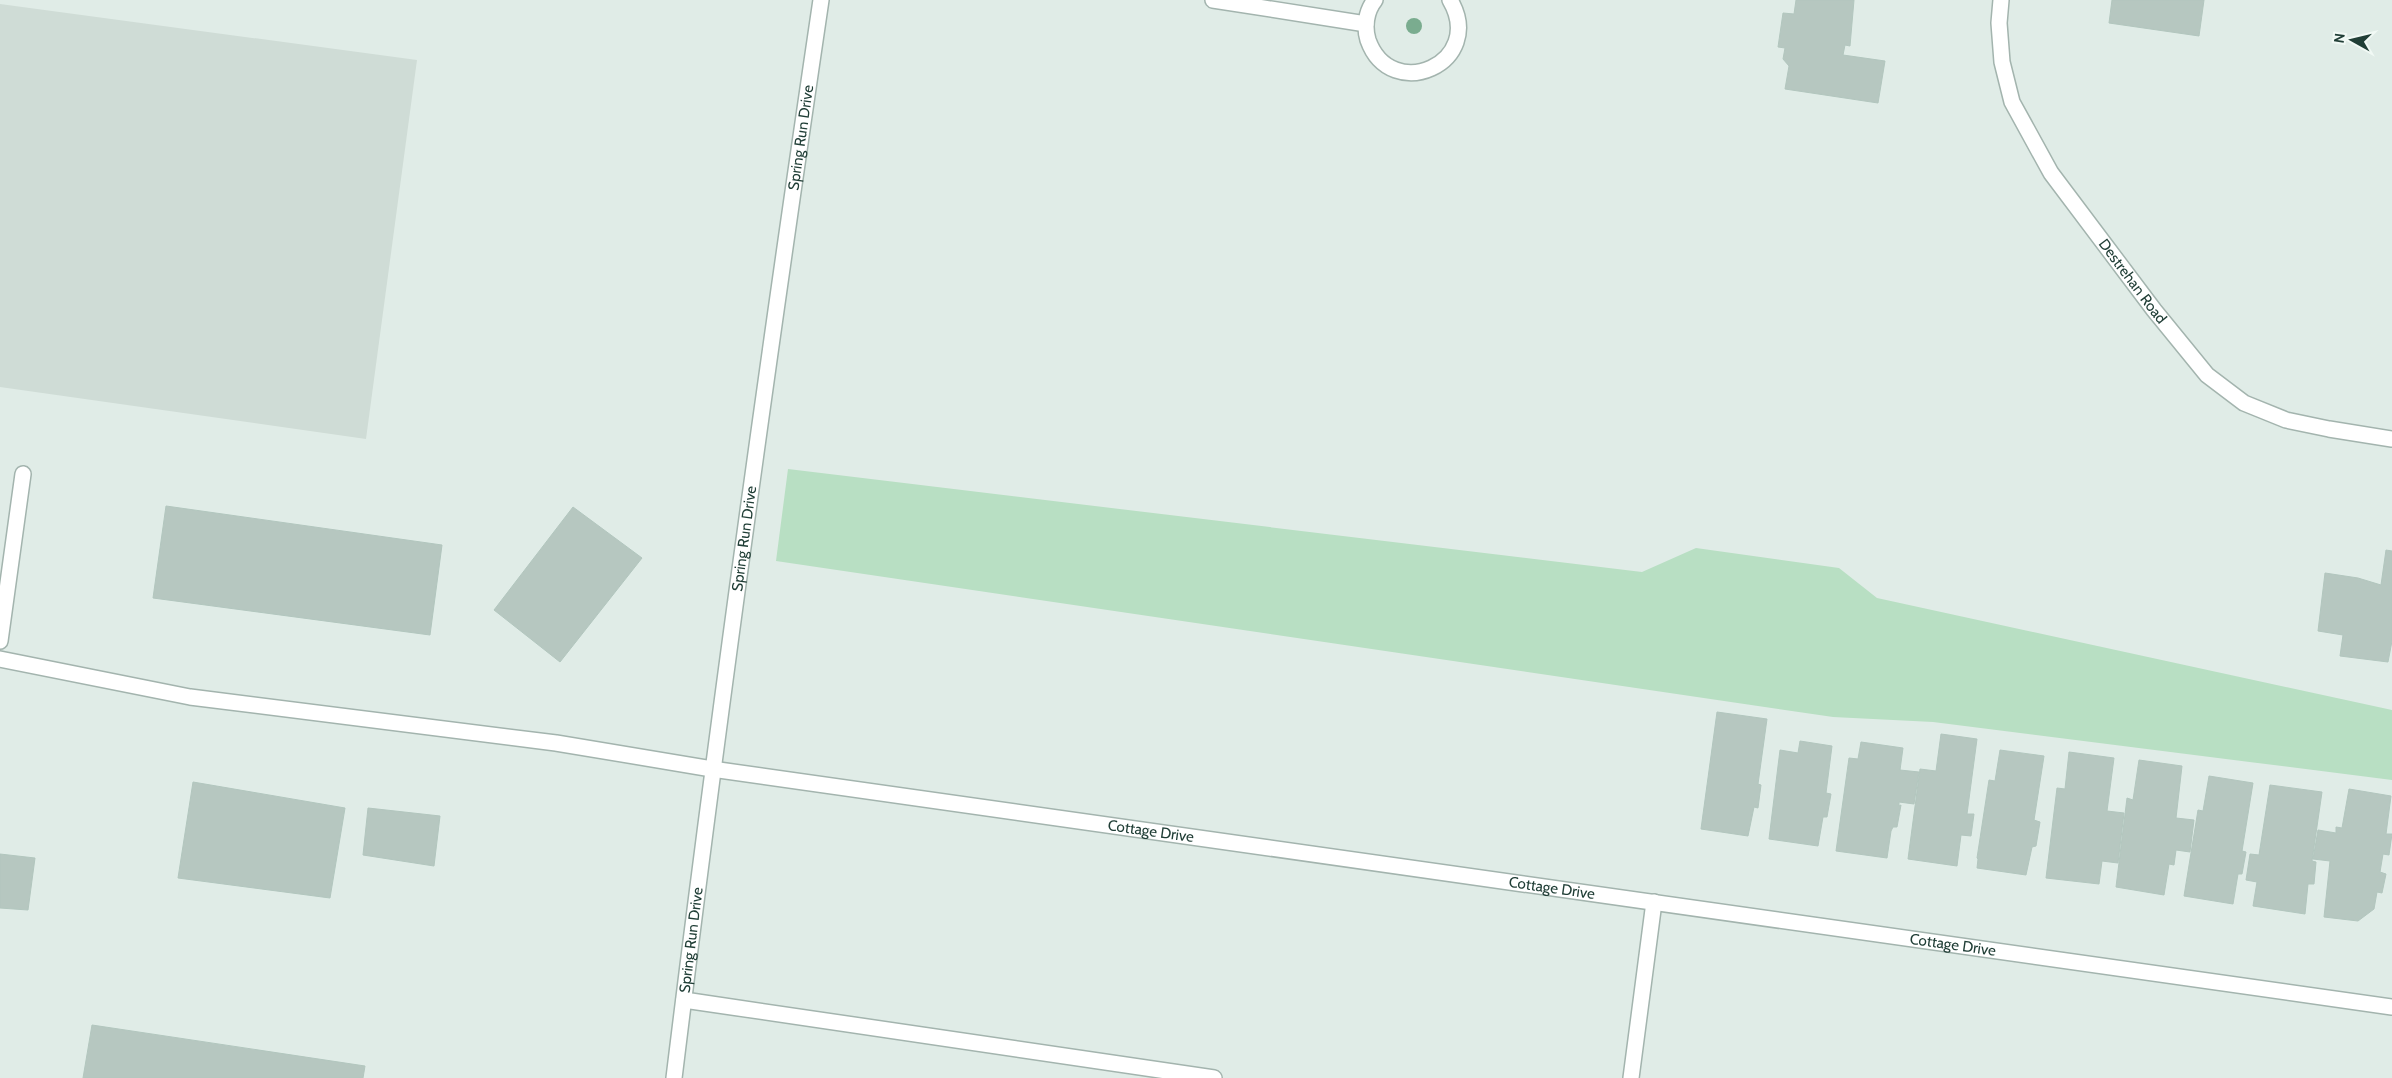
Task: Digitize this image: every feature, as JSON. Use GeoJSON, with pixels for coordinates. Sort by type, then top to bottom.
{"type":"FeatureCollection","features":[{"type":"Feature","properties":{"kind":"street","name":"Spring Run Drive"},"geometry":{"type":"LineString","coordinates":[[674,1078],[712,769],[821,0]]}},
{"type":"Feature","properties":{"kind":"street"},"geometry":{"type":"LineString","coordinates":[[1213,0],[1366,24]]}},
{"type":"Feature","properties":{"kind":"street"},"geometry":{"type":"LineString","coordinates":[[1375,0],[1366,24],[1367,35],[1372,49],[1382,61],[1395,70],[1410,73],[1425,72],[1439,65],[1450,54],[1457,40],[1459,25],[1456,10],[1450,0]]}},
{"type":"Feature","properties":{"kind":"street","name":"Destrehan Road"},"geometry":{"type":"LineString","coordinates":[[2001,0],[1999,23],[2002,62],[2012,102],[2051,173],[2154,310],[2207,375],[2244,403],[2286,420],[2392,439]]}},
{"type":"Feature","properties":{"kind":"street"},"geometry":{"type":"LineString","coordinates":[[0,641],[23,474]]}},
{"type":"Feature","properties":{"kind":"street","name":"Cottage Drive"},"geometry":{"type":"LineString","coordinates":[[0,659],[190,697],[556,743],[712,769],[2392,1007]]}},
{"type":"Feature","properties":{"kind":"street"},"geometry":{"type":"LineString","coordinates":[[1631,1078],[1654,902]]}},
{"type":"Feature","properties":{"kind":"street"},"geometry":{"type":"LineString","coordinates":[[684,1000],[1214,1078]]}},
{"type":"Feature","properties":{"kind":"shaded area"},"geometry":{"type":"Polygon","coordinates":[[[0,4],[417,60],[366,439],[0,387],[0,4]]]}},
{"type":"Feature","properties":{"kind":"green space"},"geometry":{"type":"Polygon","coordinates":[[[788,469],[1642,572],[1696,548],[1839,568],[1877,598],[2392,710],[2392,780],[1933,722],[1833,717],[776,561],[788,469]]]}},
{"type":"Feature","properties":{"kind":"building"},"geometry":{"type":"Polygon","coordinates":[[[1796,0],[1854,0],[1850,46],[1845,45],[1843,55],[1885,61],[1878,103],[1785,89],[1789,66],[1783,59],[1785,48],[1778,47],[1783,13],[1794,14],[1796,0]]]}},
{"type":"Feature","properties":{"kind":"building"},"geometry":{"type":"Polygon","coordinates":[[[2112,0],[2204,0],[2199,36],[2109,23],[2112,0]]]}},
{"type":"Feature","properties":{"kind":"building"},"geometry":{"type":"Polygon","coordinates":[[[166,506],[442,545],[430,635],[153,598],[166,506]]]}},
{"type":"Feature","properties":{"kind":"building"},"geometry":{"type":"Polygon","coordinates":[[[573,507],[642,558],[560,662],[494,610],[573,507]]]}},
{"type":"Feature","properties":{"kind":"building"},"geometry":{"type":"Polygon","coordinates":[[[2386,550],[2392,551],[2392,641],[2388,662],[2340,656],[2343,635],[2318,631],[2325,573],[2358,578],[2381,585],[2386,550]]]}},
{"type":"Feature","properties":{"kind":"building"},"geometry":{"type":"Polygon","coordinates":[[[1717,712],[1767,719],[1758,784],[1761,785],[1758,808],[1754,807],[1748,836],[1701,829],[1717,712]]]}},
{"type":"Feature","properties":{"kind":"building"},"geometry":{"type":"Polygon","coordinates":[[[1941,734],[1977,739],[1967,814],[1974,814],[1971,836],[1961,835],[1957,866],[1908,859],[1920,769],[1936,771],[1941,734]]]}},
{"type":"Feature","properties":{"kind":"building"},"geometry":{"type":"Polygon","coordinates":[[[1800,741],[1832,746],[1826,793],[1831,794],[1827,817],[1823,817],[1818,846],[1769,839],[1780,750],[1798,753],[1800,741]]]}},
{"type":"Feature","properties":{"kind":"building"},"geometry":{"type":"Polygon","coordinates":[[[1861,742],[1903,748],[1900,770],[1919,772],[1914,804],[1899,802],[1899,806],[1901,805],[1897,827],[1893,827],[1891,831],[1887,858],[1836,851],[1849,758],[1858,759],[1861,742]]]}},
{"type":"Feature","properties":{"kind":"building"},"geometry":{"type":"Polygon","coordinates":[[[2000,750],[2044,756],[2034,820],[2040,822],[2036,846],[2032,847],[2026,875],[1977,868],[1989,780],[1995,781],[2000,750]]]}},
{"type":"Feature","properties":{"kind":"building"},"geometry":{"type":"Polygon","coordinates":[[[2069,752],[2114,758],[2107,811],[2124,813],[2118,863],[2102,861],[2099,884],[2046,878],[2057,788],[2065,789],[2069,752]]]}},
{"type":"Feature","properties":{"kind":"building"},"geometry":{"type":"Polygon","coordinates":[[[2139,760],[2182,766],[2176,818],[2194,820],[2190,852],[2176,850],[2174,865],[2169,864],[2164,895],[2116,887],[2127,798],[2133,800],[2139,760]]]}},
{"type":"Feature","properties":{"kind":"building"},"geometry":{"type":"Polygon","coordinates":[[[2209,776],[2253,783],[2242,851],[2246,852],[2242,874],[2238,874],[2233,904],[2184,896],[2198,810],[2203,811],[2209,776]]]}},
{"type":"Feature","properties":{"kind":"building"},"geometry":{"type":"Polygon","coordinates":[[[193,782],[345,808],[330,898],[178,878],[193,782]]]}},
{"type":"Feature","properties":{"kind":"building"},"geometry":{"type":"Polygon","coordinates":[[[2270,785],[2322,792],[2312,861],[2316,862],[2314,884],[2308,884],[2305,914],[2253,906],[2257,882],[2246,880],[2250,854],[2259,855],[2270,785]]]}},
{"type":"Feature","properties":{"kind":"building"},"geometry":{"type":"Polygon","coordinates":[[[2349,789],[2391,796],[2386,834],[2392,834],[2389,855],[2383,854],[2380,872],[2386,874],[2382,893],[2377,892],[2374,909],[2358,921],[2324,917],[2330,861],[2313,859],[2318,830],[2336,833],[2336,827],[2342,828],[2349,789]]]}},
{"type":"Feature","properties":{"kind":"building"},"geometry":{"type":"Polygon","coordinates":[[[368,808],[440,816],[434,866],[363,855],[368,808]]]}},
{"type":"Feature","properties":{"kind":"building"},"geometry":{"type":"Polygon","coordinates":[[[0,854],[35,858],[28,910],[0,908],[0,854]]]}},
{"type":"Feature","properties":{"kind":"building"},"geometry":{"type":"Polygon","coordinates":[[[92,1025],[365,1066],[363,1078],[83,1078],[92,1025]]]}}]}
